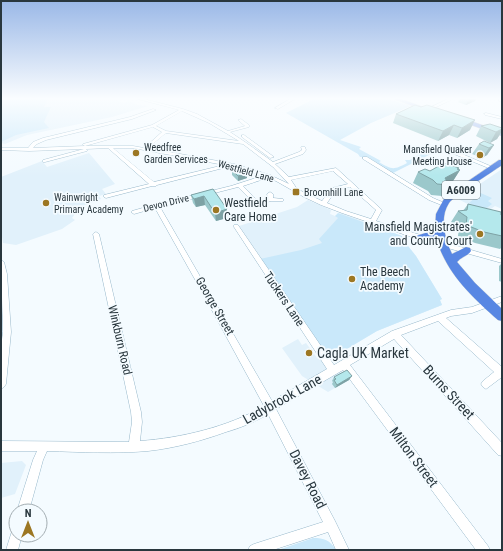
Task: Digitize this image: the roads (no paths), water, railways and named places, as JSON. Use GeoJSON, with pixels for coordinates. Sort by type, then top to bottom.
{"type":"FeatureCollection","features":[{"type":"Feature","properties":{"kind":"highway","name":"A6009"},"geometry":{"type":"LineString","coordinates":[[502,162],[444,204],[439,220],[443,245],[451,261],[467,283],[502,316]]}},
{"type":"Feature","properties":{"kind":"highway"},"geometry":{"type":"LineString","coordinates":[[419,238],[440,232]]}},
{"type":"Feature","properties":{"kind":"highway"},"geometry":{"type":"LineString","coordinates":[[451,261],[458,254],[466,251]]}},
{"type":"Feature","properties":{"kind":"main road"},"geometry":{"type":"LineString","coordinates":[[478,125],[502,133]]}},
{"type":"Feature","properties":{"kind":"street"},"geometry":{"type":"LineString","coordinates":[[29,150],[35,143],[44,139],[103,125]]}},
{"type":"Feature","properties":{"kind":"street"},"geometry":{"type":"LineString","coordinates":[[215,125],[272,164],[288,177],[298,191]]}},
{"type":"Feature","properties":{"kind":"street"},"geometry":{"type":"LineString","coordinates":[[227,132],[248,126],[246,125]]}},
{"type":"Feature","properties":{"kind":"street"},"geometry":{"type":"LineString","coordinates":[[81,147],[153,126],[165,132],[241,142]]}},
{"type":"Feature","properties":{"kind":"street"},"geometry":{"type":"LineString","coordinates":[[146,148],[165,132]]}},
{"type":"Feature","properties":{"kind":"street"},"geometry":{"type":"LineString","coordinates":[[241,142],[245,137],[272,157]]}},
{"type":"Feature","properties":{"kind":"street","name":"Westfield Lane"},"geometry":{"type":"LineString","coordinates":[[1,149],[29,150],[81,147],[146,148],[232,165],[278,180],[323,204],[372,222],[419,238],[502,262]]}},
{"type":"Feature","properties":{"kind":"street"},"geometry":{"type":"LineString","coordinates":[[45,161],[96,147]]}},
{"type":"Feature","properties":{"kind":"street"},"geometry":{"type":"LineString","coordinates":[[109,147],[154,185]]}},
{"type":"Feature","properties":{"kind":"street"},"geometry":{"type":"LineString","coordinates":[[272,164],[301,153],[304,150],[303,148]]}},
{"type":"Feature","properties":{"kind":"street"},"geometry":{"type":"LineString","coordinates":[[446,149],[492,168]]}},
{"type":"Feature","properties":{"kind":"street"},"geometry":{"type":"LineString","coordinates":[[1,156],[10,150]]}},
{"type":"Feature","properties":{"kind":"street"},"geometry":{"type":"LineString","coordinates":[[257,153],[264,151]]}},
{"type":"Feature","properties":{"kind":"street"},"geometry":{"type":"LineString","coordinates":[[365,158],[431,199],[444,204]]}},
{"type":"Feature","properties":{"kind":"street"},"geometry":{"type":"LineString","coordinates":[[367,165],[374,164]]}},
{"type":"Feature","properties":{"kind":"street"},"geometry":{"type":"LineString","coordinates":[[106,196],[232,165]]}},
{"type":"Feature","properties":{"kind":"street"},"geometry":{"type":"LineString","coordinates":[[278,180],[334,169],[378,210],[372,222]]}},
{"type":"Feature","properties":{"kind":"street","name":"Devon Drive"},"geometry":{"type":"LineString","coordinates":[[134,212],[156,205],[239,186],[268,176]]}},
{"type":"Feature","properties":{"kind":"street"},"geometry":{"type":"LineString","coordinates":[[323,204],[334,189],[351,185]]}},
{"type":"Feature","properties":{"kind":"street"},"geometry":{"type":"LineString","coordinates":[[239,186],[256,206],[271,196],[280,200]]}},
{"type":"Feature","properties":{"kind":"street","name":"George Street"},"geometry":{"type":"LineString","coordinates":[[156,205],[272,408]]}},
{"type":"Feature","properties":{"kind":"street","name":"Tuckers Lane"},"geometry":{"type":"LineString","coordinates":[[236,226],[333,371]]}},
{"type":"Feature","properties":{"kind":"street","name":"Winkburn Road"},"geometry":{"type":"LineString","coordinates":[[96,234],[136,412],[137,422],[134,446]]}},
{"type":"Feature","properties":{"kind":"street"},"geometry":{"type":"LineString","coordinates":[[1,262],[4,274],[7,332],[3,340],[1,384]]}},
{"type":"Feature","properties":{"kind":"street","name":"Ladybrook Lane"},"geometry":{"type":"LineString","coordinates":[[1,446],[134,446],[194,438],[245,421],[272,408],[395,334],[439,317],[472,310],[502,299]]}},
{"type":"Feature","properties":{"kind":"street"},"geometry":{"type":"LineString","coordinates":[[439,317],[502,372],[486,384]]}},
{"type":"Feature","properties":{"kind":"street","name":"Burns Street"},"geometry":{"type":"LineString","coordinates":[[395,334],[502,450]]}},
{"type":"Feature","properties":{"kind":"street","name":"Milton Street"},"geometry":{"type":"LineString","coordinates":[[344,364],[484,550]]}},
{"type":"Feature","properties":{"kind":"street","name":"Davey Road"},"geometry":{"type":"LineString","coordinates":[[272,408],[343,550]]}},
{"type":"Feature","properties":{"kind":"street"},"geometry":{"type":"LineString","coordinates":[[25,503],[38,460],[44,446]]}},
{"type":"Feature","properties":{"kind":"street"},"geometry":{"type":"LineString","coordinates":[[254,550],[331,525]]}},
{"type":"Feature","properties":{"kind":"place","name":"Weedfree Garden Services"},"geometry":{"type":"Point","coordinates":[136,153]}},
{"type":"Feature","properties":{"kind":"place","name":"Mansfield Quaker Meeting House"},"geometry":{"type":"Point","coordinates":[480,155]}},
{"type":"Feature","properties":{"kind":"place","name":"Broomhill Lane"},"geometry":{"type":"Point","coordinates":[296,192]}},
{"type":"Feature","properties":{"kind":"place","name":"Wainwright Primary Academy"},"geometry":{"type":"Point","coordinates":[46,203]}},
{"type":"Feature","properties":{"kind":"place","name":"Westfield Care Home"},"geometry":{"type":"Point","coordinates":[216,210]}},
{"type":"Feature","properties":{"kind":"place","name":"Mansfield Magistrates' and County Court"},"geometry":{"type":"Point","coordinates":[480,234]}},
{"type":"Feature","properties":{"kind":"place","name":"The Beech Academy"},"geometry":{"type":"Point","coordinates":[352,279]}},
{"type":"Feature","properties":{"kind":"place","name":"Cagla UK Market"},"geometry":{"type":"Point","coordinates":[309,353]}}]}
